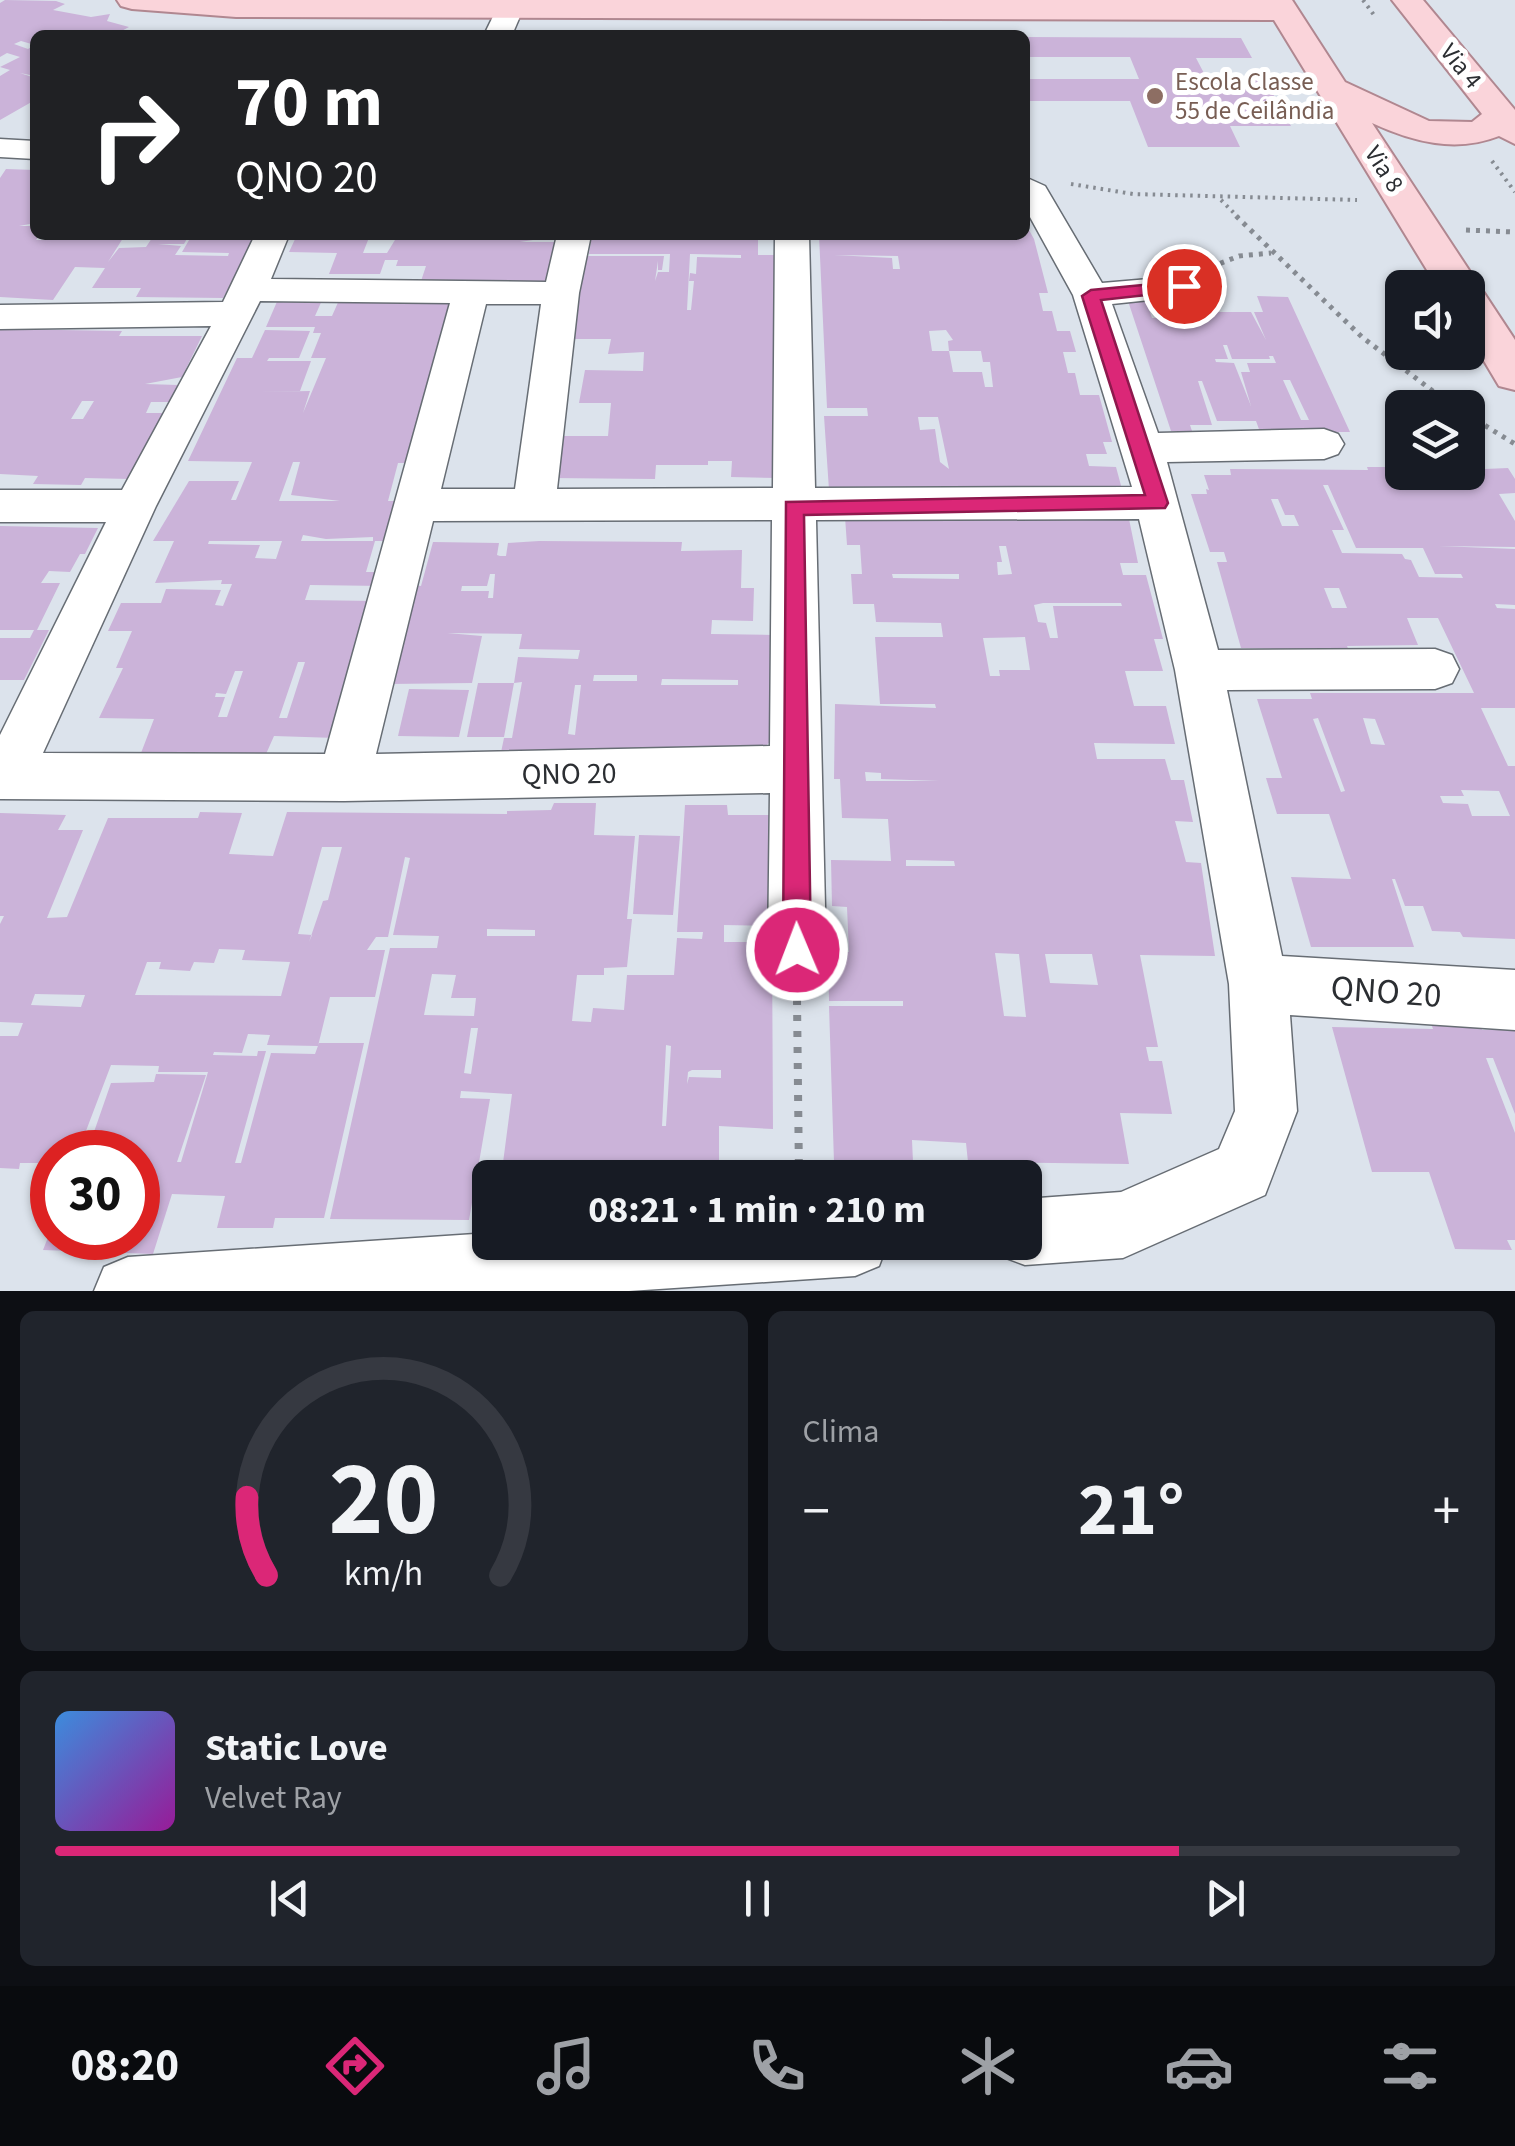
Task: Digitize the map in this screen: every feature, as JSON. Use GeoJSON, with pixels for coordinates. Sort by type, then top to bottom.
{"type":"FeatureCollection","features":[{"type":"Feature","properties":{"kind":"main road"},"geometry":{"type":"LineString","coordinates":[[132,0],[236,8],[506,15],[964,6],[1280,6]]}},
{"type":"Feature","properties":{"kind":"main road","name":"Via 4"},"geometry":{"type":"LineString","coordinates":[[1407,0],[1508,124]]}},
{"type":"Feature","properties":{"kind":"main road","name":"Via 8"},"geometry":{"type":"LineString","coordinates":[[1280,6],[1448,270]]}},
{"type":"Feature","properties":{"kind":"main road"},"geometry":{"type":"LineString","coordinates":[[1332,87],[1384,116],[1442,134],[1471,134],[1508,124]]}},
{"type":"Feature","properties":{"kind":"main road"},"geometry":{"type":"LineString","coordinates":[[1485,327],[1515,375]]}},
{"type":"Feature","properties":{"kind":"street"},"geometry":{"type":"LineString","coordinates":[[1042,1231],[1123,1225],[1242,1172],[1266,1111],[1258,984],[1199,670],[1143,448],[1091,296],[1033,193],[1043,185]]}},
{"type":"Feature","properties":{"kind":"street","name":"QNO 20"},"geometry":{"type":"LineString","coordinates":[[270,240],[3,776],[344,778],[794,769]]}},
{"type":"Feature","properties":{"kind":"street"},"geometry":{"type":"LineString","coordinates":[[534,504],[561,293],[573,240]]}},
{"type":"Feature","properties":{"kind":"street"},"geometry":{"type":"LineString","coordinates":[[792,240],[797,950]]}},
{"type":"Feature","properties":{"kind":"street"},"geometry":{"type":"LineString","coordinates":[[1091,296],[1184,286]]}},
{"type":"Feature","properties":{"kind":"street"},"geometry":{"type":"LineString","coordinates":[[344,778],[471,292]]}},
{"type":"Feature","properties":{"kind":"street"},"geometry":{"type":"LineString","coordinates":[[0,317],[471,292],[561,293]]}},
{"type":"Feature","properties":{"kind":"street"},"geometry":{"type":"LineString","coordinates":[[1143,448],[1324,444]]}},
{"type":"Feature","properties":{"kind":"street"},"geometry":{"type":"LineString","coordinates":[[417,505],[794,507],[1158,503]]}},
{"type":"Feature","properties":{"kind":"street"},"geometry":{"type":"LineString","coordinates":[[0,506],[134,506]]}},
{"type":"Feature","properties":{"kind":"street"},"geometry":{"type":"LineString","coordinates":[[1199,670],[1436,669]]}},
{"type":"Feature","properties":{"kind":"street","name":"QNO 20"},"geometry":{"type":"LineString","coordinates":[[1258,984],[1515,1000]]}},
{"type":"Feature","properties":{"kind":"street"},"geometry":{"type":"LineString","coordinates":[[128,1291],[588,1260]]}},
{"type":"Feature","properties":{"kind":"path"},"geometry":{"type":"LineString","coordinates":[[1043,185],[1219,199],[1404,200]]}},
{"type":"Feature","properties":{"kind":"path"},"geometry":{"type":"LineString","coordinates":[[1219,199],[1272,253],[1429,390]]}},
{"type":"Feature","properties":{"kind":"path"},"geometry":{"type":"LineString","coordinates":[[1184,286],[1218,262],[1272,253]]}},
{"type":"Feature","properties":{"kind":"path"},"geometry":{"type":"LineString","coordinates":[[1485,425],[1515,444]]}},
{"type":"Feature","properties":{"kind":"path"},"geometry":{"type":"LineString","coordinates":[[797,950],[799,1160]]}},
{"type":"Feature","properties":{"kind":"building"},"geometry":{"type":"Polygon","coordinates":[[[56,1],[65,4],[53,10],[91,17],[110,14],[107,21],[129,27],[30,30],[30,44],[14,44],[30,48],[30,75],[20,73],[30,76],[30,103],[0,120],[0,76],[10,70],[0,67],[20,57],[7,53],[0,57],[0,3],[56,1]]]}},
{"type":"Feature","properties":{"kind":"building"},"geometry":{"type":"Polygon","coordinates":[[[1030,37],[1241,38],[1252,58],[1196,58],[1207,79],[1265,80],[1291,126],[1230,126],[1240,147],[1148,147],[1130,101],[1030,101],[1030,79],[1139,79],[1130,57],[1030,57],[1030,37]]]}},
{"type":"Feature","properties":{"kind":"building"},"geometry":{"type":"Polygon","coordinates":[[[6,169],[30,170],[30,224],[19,226],[30,226],[30,240],[122,240],[108,262],[119,248],[146,247],[151,240],[186,240],[184,244],[158,244],[181,246],[175,255],[228,256],[229,253],[182,252],[189,240],[254,240],[223,298],[136,297],[141,288],[92,288],[105,268],[75,267],[53,300],[0,297],[0,178],[6,169]]]}},
{"type":"Feature","properties":{"kind":"building"},"geometry":{"type":"Polygon","coordinates":[[[1030,232],[1048,293],[1039,293],[1043,311],[1052,311],[1057,331],[1070,331],[1076,352],[1063,352],[1068,373],[1075,373],[1080,395],[1099,395],[1112,442],[1103,442],[1107,454],[1086,454],[1089,466],[1116,467],[1123,493],[829,490],[824,416],[868,416],[867,408],[827,408],[819,240],[1030,240],[1030,232]],[[834,255],[892,258],[893,269],[900,269],[898,256],[834,255]],[[946,330],[929,331],[932,351],[949,351],[948,341],[953,340],[946,330]],[[949,351],[953,372],[982,372],[985,387],[993,387],[990,362],[983,362],[981,351],[949,351]],[[918,417],[920,430],[935,429],[940,462],[949,469],[938,417],[918,417]]]}},
{"type":"Feature","properties":{"kind":"building"},"geometry":{"type":"Polygon","coordinates":[[[295,240],[368,240],[363,253],[387,253],[395,240],[563,242],[554,282],[421,281],[426,266],[396,266],[398,260],[385,260],[380,274],[329,274],[337,253],[289,252],[295,240]]]}},
{"type":"Feature","properties":{"kind":"building"},"geometry":{"type":"Polygon","coordinates":[[[591,240],[758,240],[758,255],[778,255],[778,478],[731,477],[732,461],[708,461],[708,465],[656,465],[655,479],[550,478],[557,436],[608,436],[611,403],[579,403],[585,370],[643,371],[644,352],[608,354],[611,339],[570,339],[587,256],[664,256],[662,270],[658,270],[658,261],[655,281],[658,272],[669,272],[670,254],[589,254],[591,240]],[[690,254],[687,310],[691,310],[694,281],[689,281],[690,273],[696,274],[697,257],[741,258],[690,254]]]}},
{"type":"Feature","properties":{"kind":"building"},"geometry":{"type":"Polygon","coordinates":[[[1257,296],[1288,297],[1350,432],[1260,432],[1256,421],[1217,421],[1202,381],[1198,381],[1212,425],[1190,425],[1192,431],[1171,431],[1128,301],[1146,301],[1152,318],[1160,318],[1153,298],[1211,303],[1214,312],[1251,312],[1266,340],[1254,312],[1263,312],[1257,296]],[[1223,345],[1228,359],[1215,359],[1216,362],[1234,363],[1251,406],[1241,372],[1250,372],[1247,363],[1276,363],[1273,356],[1232,359],[1227,345],[1223,345]],[[1283,380],[1301,420],[1309,420],[1290,380],[1283,380]]]}},
{"type":"Feature","properties":{"kind":"building"},"geometry":{"type":"Polygon","coordinates":[[[279,297],[323,298],[315,316],[332,316],[340,298],[459,299],[417,463],[398,463],[388,501],[405,501],[394,541],[375,541],[366,572],[386,572],[383,586],[310,585],[305,600],[375,601],[336,738],[274,736],[266,754],[141,753],[154,719],[99,718],[123,668],[116,668],[132,631],[108,631],[121,603],[161,603],[166,589],[221,590],[215,605],[223,606],[232,584],[221,584],[222,580],[155,583],[174,541],[153,541],[189,481],[239,481],[231,500],[236,500],[252,462],[188,461],[237,358],[252,358],[265,330],[310,331],[299,358],[267,361],[311,361],[300,391],[256,392],[310,391],[303,413],[326,358],[311,358],[321,333],[313,333],[315,327],[266,327],[279,297]],[[293,462],[279,501],[340,501],[291,495],[300,462],[293,462]],[[303,535],[301,541],[373,541],[373,537],[326,539],[303,535]],[[209,541],[208,544],[260,545],[255,558],[276,559],[282,541],[209,541]],[[298,662],[279,718],[287,718],[305,662],[298,662]],[[235,671],[226,694],[216,693],[215,697],[225,697],[218,717],[227,717],[243,671],[235,671]]]}},
{"type":"Feature","properties":{"kind":"building"},"geometry":{"type":"Polygon","coordinates":[[[0,329],[202,336],[182,377],[145,384],[178,385],[170,402],[151,402],[146,413],[164,413],[130,479],[85,478],[81,485],[33,484],[38,476],[0,474],[0,329]],[[82,401],[71,419],[83,419],[94,401],[82,401]]]}},
{"type":"Feature","properties":{"kind":"building"},"geometry":{"type":"Polygon","coordinates":[[[1385,467],[1385,490],[1485,490],[1485,469],[1508,468],[1515,479],[1515,493],[1499,494],[1515,521],[1515,547],[1439,546],[1515,549],[1515,605],[1495,604],[1497,608],[1515,609],[1515,708],[1481,708],[1508,766],[1515,766],[1515,939],[1432,931],[1423,906],[1405,906],[1392,879],[1414,947],[1311,947],[1291,877],[1351,879],[1329,814],[1277,814],[1266,778],[1282,778],[1257,699],[1312,699],[1310,693],[1474,693],[1438,618],[1407,618],[1418,645],[1347,646],[1349,651],[1241,648],[1217,562],[1227,562],[1224,552],[1210,552],[1191,494],[1207,494],[1204,475],[1231,475],[1230,469],[1385,467]],[[1323,485],[1344,530],[1332,530],[1342,553],[1402,554],[1411,560],[1419,577],[1463,578],[1461,574],[1435,574],[1423,548],[1356,548],[1328,485],[1323,485]],[[1271,499],[1282,526],[1299,526],[1294,515],[1285,515],[1278,499],[1271,499]],[[1324,588],[1332,608],[1347,608],[1339,588],[1324,588]],[[1318,718],[1313,719],[1341,792],[1345,791],[1318,718]],[[1363,718],[1371,744],[1385,745],[1375,719],[1363,718]],[[1461,790],[1464,796],[1440,796],[1443,803],[1468,804],[1472,816],[1510,816],[1499,791],[1461,790]]]}},
{"type":"Feature","properties":{"kind":"building"},"geometry":{"type":"Polygon","coordinates":[[[845,517],[1129,519],[1138,563],[1120,563],[1123,575],[1146,575],[1163,639],[1154,639],[1163,671],[1125,671],[1134,706],[1166,706],[1175,744],[1094,743],[1097,759],[1165,759],[1171,780],[1184,780],[1193,822],[1175,821],[1186,862],[1201,863],[1215,956],[1140,955],[1158,1047],[1146,1047],[1149,1061],[1162,1061],[1172,1114],[1120,1113],[1129,1164],[968,1160],[966,1143],[912,1140],[913,1160],[834,1160],[829,1006],[903,1006],[903,1001],[829,1001],[828,952],[849,952],[847,907],[832,906],[831,860],[891,861],[888,819],[842,818],[840,779],[834,779],[835,704],[936,708],[935,704],[880,704],[875,637],[943,637],[941,623],[876,622],[874,604],[853,604],[851,574],[862,574],[860,545],[847,545],[845,517]],[[999,546],[1002,562],[997,562],[998,575],[1012,574],[1006,546],[999,546]],[[892,574],[893,578],[959,579],[959,574],[892,574]],[[1121,603],[1034,605],[1038,622],[1046,623],[1050,638],[1058,638],[1053,606],[1122,606],[1121,603]],[[1025,637],[983,638],[990,676],[1000,676],[999,670],[1030,670],[1025,637]],[[865,772],[866,781],[939,781],[881,779],[881,773],[865,772]],[[906,860],[906,866],[955,866],[954,861],[906,860]],[[995,953],[1004,1016],[1026,1017],[1019,954],[995,953]],[[1045,954],[1050,983],[1098,985],[1092,954],[1045,954]]]}},
{"type":"Feature","properties":{"kind":"building"},"geometry":{"type":"Polygon","coordinates":[[[0,526],[98,528],[70,572],[49,571],[41,583],[60,583],[37,630],[0,630],[0,526]]]}},
{"type":"Feature","properties":{"kind":"building"},"geometry":{"type":"Polygon","coordinates":[[[433,542],[499,543],[500,556],[506,556],[508,543],[682,542],[681,551],[742,550],[741,588],[754,588],[753,621],[712,620],[711,634],[773,635],[771,741],[757,754],[500,757],[504,738],[512,738],[522,682],[514,683],[518,657],[578,659],[580,650],[519,649],[522,634],[447,633],[482,636],[472,683],[389,684],[414,585],[421,586],[433,542]],[[490,574],[487,586],[462,586],[461,591],[489,591],[488,598],[493,598],[495,574],[490,574]],[[594,675],[593,681],[637,681],[637,675],[594,675]],[[662,679],[661,685],[738,685],[738,680],[662,679]],[[575,685],[568,734],[575,735],[581,685],[575,685]]]}},
{"type":"Feature","properties":{"kind":"building"},"geometry":{"type":"Polygon","coordinates":[[[34,630],[49,630],[24,680],[0,680],[0,638],[30,638],[34,630]]]}},
{"type":"Feature","properties":{"kind":"building"},"geometry":{"type":"Polygon","coordinates":[[[478,683],[514,683],[504,737],[467,737],[478,683]]]}},
{"type":"Feature","properties":{"kind":"building"},"geometry":{"type":"Polygon","coordinates":[[[409,689],[469,690],[459,737],[398,736],[409,689]]]}},
{"type":"Feature","properties":{"kind":"building"},"geometry":{"type":"Polygon","coordinates":[[[554,803],[596,803],[594,835],[635,836],[627,967],[604,968],[604,975],[577,975],[572,1021],[591,1022],[593,1008],[624,1010],[627,975],[674,975],[677,938],[702,939],[703,932],[677,932],[685,805],[727,805],[728,815],[772,815],[773,926],[724,925],[724,942],[772,942],[773,1129],[719,1126],[719,1160],[503,1160],[512,1094],[461,1091],[460,1098],[490,1099],[479,1160],[472,1160],[469,1220],[330,1219],[390,948],[437,948],[439,936],[393,935],[410,858],[405,857],[388,937],[376,937],[367,950],[385,950],[375,997],[330,997],[318,1045],[364,1043],[324,1218],[275,1218],[273,1228],[217,1228],[225,1196],[172,1194],[160,1232],[160,1130],[95,1130],[111,1083],[154,1082],[156,1074],[206,1075],[177,1162],[181,1162],[208,1072],[158,1072],[159,1066],[111,1065],[86,1130],[30,1130],[30,1163],[20,1163],[19,1169],[0,1168],[0,1036],[18,1036],[23,1023],[0,1022],[0,924],[4,916],[0,916],[0,813],[66,815],[58,830],[83,830],[47,918],[67,917],[108,818],[198,818],[200,812],[242,813],[229,854],[273,856],[287,812],[507,814],[551,810],[554,803]],[[322,847],[298,934],[311,935],[323,901],[328,900],[342,847],[322,847]],[[487,929],[487,936],[535,936],[535,930],[487,929]],[[219,949],[214,963],[194,962],[190,971],[159,969],[161,962],[147,962],[135,995],[281,996],[290,962],[242,960],[245,950],[219,949]],[[432,974],[424,1015],[474,1016],[476,998],[451,998],[456,975],[432,974]],[[35,994],[31,1005],[81,1007],[85,995],[35,994]],[[471,1028],[464,1073],[471,1074],[478,1028],[471,1028]],[[248,1034],[242,1053],[213,1055],[257,1056],[258,1051],[266,1051],[235,1163],[241,1163],[271,1053],[315,1054],[318,1046],[267,1045],[270,1035],[248,1034]],[[666,1045],[662,1126],[666,1126],[671,1046],[666,1045]],[[692,1070],[688,1072],[687,1084],[689,1077],[721,1078],[721,1070],[692,1070]]]}},
{"type":"Feature","properties":{"kind":"building"},"geometry":{"type":"Polygon","coordinates":[[[639,835],[680,836],[673,915],[633,914],[639,835]]]}},
{"type":"Feature","properties":{"kind":"building"},"geometry":{"type":"Polygon","coordinates":[[[1428,1015],[1477,1016],[1482,1030],[1515,1028],[1515,1114],[1493,1058],[1486,1058],[1515,1133],[1515,1240],[1507,1240],[1512,1250],[1455,1249],[1429,1172],[1372,1172],[1332,1027],[1433,1029],[1428,1015]]]}},
{"type":"Feature","properties":{"kind":"place","name":"Escola Classe 55 de Ceilândia"},"geometry":{"type":"Point","coordinates":[1155,96]}},
{"type":"Feature","properties":{"kind":"route"},"geometry":{"type":"LineString","coordinates":[[797,950],[794,507],[1158,503],[1091,296],[1176,290],[1184,286]]}}]}
